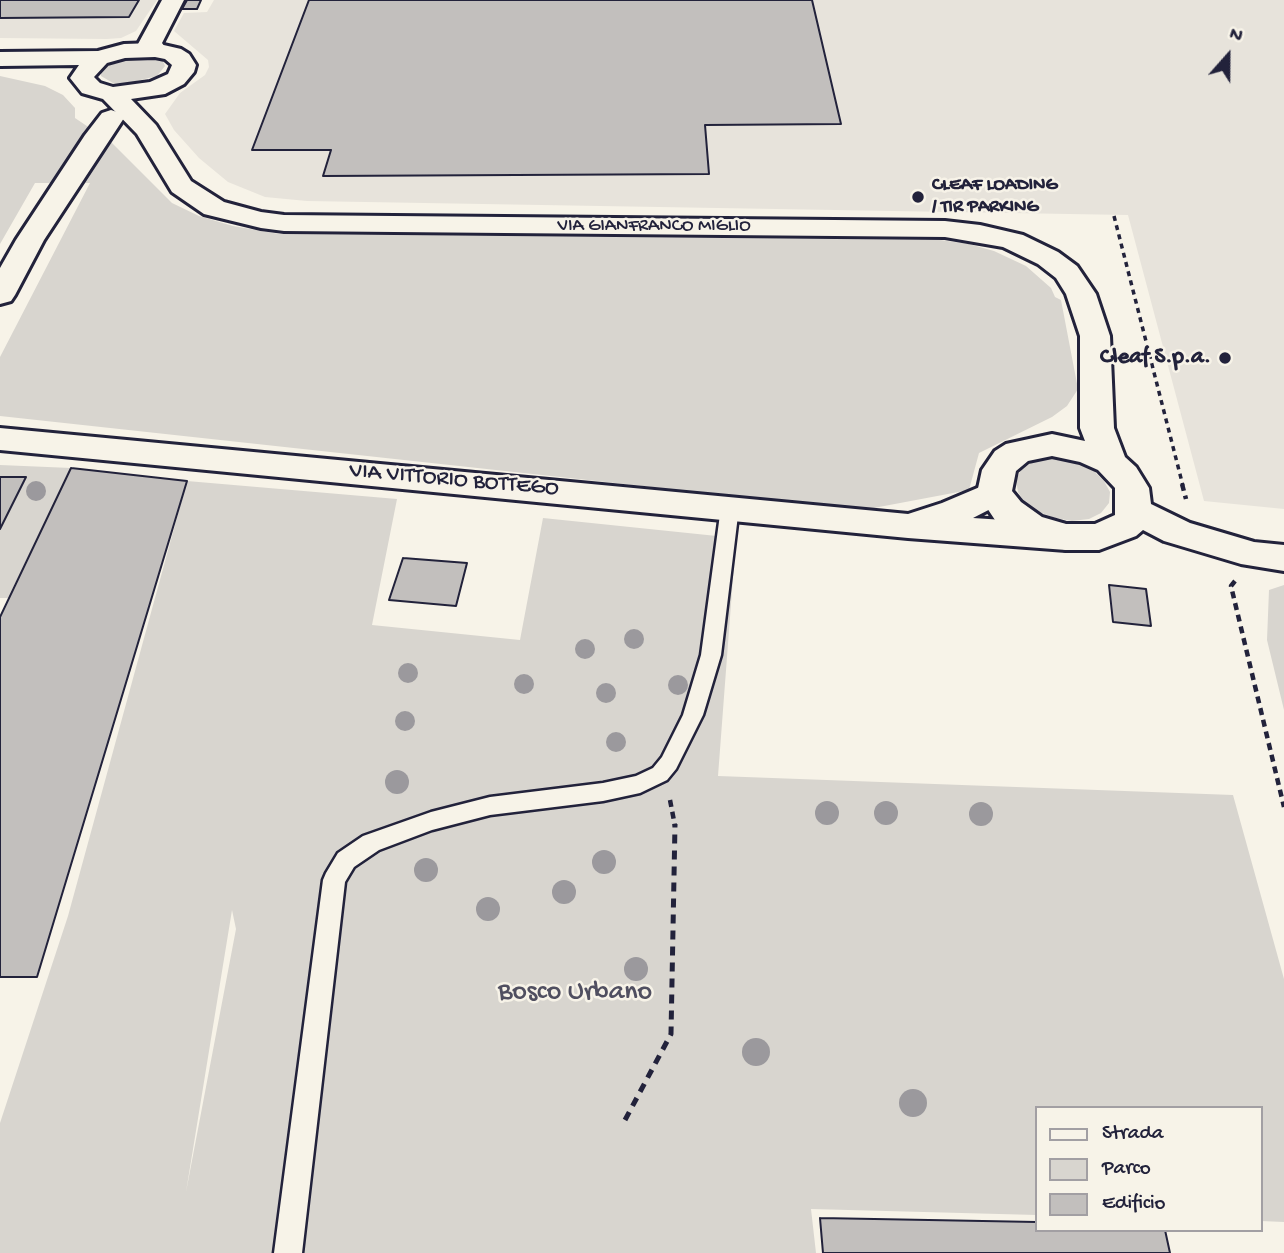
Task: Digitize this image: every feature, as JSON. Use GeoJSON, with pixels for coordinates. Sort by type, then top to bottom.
{"type":"FeatureCollection","features":[{"type":"Feature","properties":{"kind":"street"},"geometry":{"type":"LineString","coordinates":[[155,50],[150,44],[173,0]]}},
{"type":"Feature","properties":{"kind":"street"},"geometry":{"type":"LineString","coordinates":[[0,295],[30,240],[94,140],[111,106],[176,79],[183,72],[184,65],[181,59],[173,54],[155,50],[124,51],[99,58],[7,59]]}},
{"type":"Feature","properties":{"kind":"street"},"geometry":{"type":"LineString","coordinates":[[99,58],[82,78],[111,106]]}},
{"type":"Feature","properties":{"kind":"street"},"geometry":{"type":"LineString","coordinates":[[7,59],[86,84]]}},
{"type":"Feature","properties":{"kind":"street"},"geometry":{"type":"LineString","coordinates":[[147,130],[145,104],[156,89]]}},
{"type":"Feature","properties":{"kind":"street","name":"VIA GIANFRANCO MIGLIO"},"geometry":{"type":"LineString","coordinates":[[111,106],[147,130],[181,186],[214,208],[261,220],[298,223],[945,229],[996,236],[1048,258],[1067,272],[1076,284],[1095,336],[1097,357],[1094,391],[1097,428],[1110,462]]}},
{"type":"Feature","properties":{"kind":"street","name":"VIA GIANFRANCO MIGLIO"},"geometry":{"type":"LineString","coordinates":[[1052,444],[1082,412],[1094,391]]}},
{"type":"Feature","properties":{"kind":"street","name":"VIA VITTORIO BOTTEGO"},"geometry":{"type":"LineString","coordinates":[[0,439],[908,526],[1083,537]]}},
{"type":"Feature","properties":{"kind":"street"},"geometry":{"type":"LineString","coordinates":[[1083,537],[1123,527],[1130,521],[1134,510],[1132,488],[1124,475],[1110,462],[1052,444],[1018,452],[1007,458],[994,481],[994,493],[1008,512],[1030,526],[1083,537],[1256,554]]}},
{"type":"Feature","properties":{"kind":"street","name":"VIA VITTORIO BOTTEGO"},"geometry":{"type":"LineString","coordinates":[[908,526],[955,512],[994,493]]}},
{"type":"Feature","properties":{"kind":"street"},"geometry":{"type":"LineString","coordinates":[[1134,510],[1177,532],[1256,554]]}},
{"type":"Feature","properties":{"kind":"lane"},"geometry":{"type":"LineString","coordinates":[[288,1253],[334,880],[346,860],[371,843],[431,821],[490,806],[603,792],[640,783],[660,774],[669,763],[693,715],[711,655],[730,507]]}},
{"type":"Feature","properties":{"kind":"path"},"geometry":{"type":"LineString","coordinates":[[1114,216],[1187,502]]}},
{"type":"Feature","properties":{"kind":"path"},"geometry":{"type":"LineString","coordinates":[[1256,554],[1231,586],[1284,807]]}},
{"type":"Feature","properties":{"kind":"path"},"geometry":{"type":"LineString","coordinates":[[625,1119],[671,1034],[676,816],[660,774]]}},
{"type":"Feature","properties":{"kind":"shaded area"},"geometry":{"type":"Polygon","coordinates":[[[0,0],[157,0],[136,31],[121,38],[107,39],[0,38],[0,0]]]}},
{"type":"Feature","properties":{"kind":"shaded area","name":"Cleaf S.p.a."},"geometry":{"type":"Polygon","coordinates":[[[214,0],[1284,0],[1284,509],[1204,501],[1128,215],[307,201],[265,197],[228,182],[199,158],[174,130],[165,114],[180,93],[205,75],[209,67],[208,60],[174,31],[184,13],[207,12],[214,0]]]}},
{"type":"Feature","properties":{"kind":"green space"},"geometry":{"type":"Polygon","coordinates":[[[146,56],[163,61],[165,66],[157,76],[124,84],[113,83],[101,76],[101,71],[113,61],[146,56]]]}},
{"type":"Feature","properties":{"kind":"green space"},"geometry":{"type":"Polygon","coordinates":[[[0,76],[45,86],[63,95],[75,108],[75,118],[112,143],[172,203],[199,216],[233,226],[279,234],[940,240],[994,251],[1026,266],[1061,300],[1078,389],[1067,406],[1052,417],[979,453],[969,490],[863,510],[0,416],[0,357],[90,183],[35,183],[0,244],[0,76]]]}},
{"type":"Feature","properties":{"kind":"green space"},"geometry":{"type":"Polygon","coordinates":[[[1062,459],[1094,471],[1110,492],[1109,503],[1101,513],[1089,519],[1072,521],[1039,512],[1025,503],[1018,492],[1016,480],[1021,470],[1031,463],[1062,459]]]}},
{"type":"Feature","properties":{"kind":"green space"},"geometry":{"type":"Polygon","coordinates":[[[0,465],[71,468],[8,598],[0,598],[0,465]]]}},
{"type":"Feature","properties":{"kind":"green space","name":"Bosco Urbano"},"geometry":{"type":"Polygon","coordinates":[[[187,481],[397,499],[372,625],[520,640],[543,518],[736,538],[718,776],[1233,795],[1284,979],[1284,1222],[1263,1221],[1263,1106],[1036,1106],[1036,1215],[811,1209],[816,1253],[0,1253],[0,1123],[68,916],[187,481]],[[232,910],[186,1192],[236,929],[232,910]]]}},
{"type":"Feature","properties":{"kind":"green space"},"geometry":{"type":"Polygon","coordinates":[[[1284,585],[1284,710],[1267,640],[1269,590],[1284,585]]]}},
{"type":"Feature","properties":{"kind":"building"},"geometry":{"type":"Polygon","coordinates":[[[0,0],[139,0],[129,17],[0,18],[0,0]]]}},
{"type":"Feature","properties":{"kind":"building"},"geometry":{"type":"Polygon","coordinates":[[[187,0],[201,0],[197,9],[182,9],[187,0]]]}},
{"type":"Feature","properties":{"kind":"building"},"geometry":{"type":"Polygon","coordinates":[[[309,0],[812,0],[841,124],[705,125],[709,174],[323,176],[331,150],[252,150],[309,0]]]}},
{"type":"Feature","properties":{"kind":"building"},"geometry":{"type":"Polygon","coordinates":[[[71,468],[187,481],[37,977],[0,977],[0,617],[71,468]]]}},
{"type":"Feature","properties":{"kind":"building"},"geometry":{"type":"Polygon","coordinates":[[[0,477],[26,477],[0,529],[0,477]]]}},
{"type":"Feature","properties":{"kind":"building"},"geometry":{"type":"Polygon","coordinates":[[[403,558],[467,563],[456,606],[389,600],[403,558]]]}},
{"type":"Feature","properties":{"kind":"building"},"geometry":{"type":"Polygon","coordinates":[[[1109,585],[1146,589],[1151,626],[1113,622],[1109,585]]]}},
{"type":"Feature","properties":{"kind":"building"},"geometry":{"type":"Polygon","coordinates":[[[820,1218],[1036,1222],[1036,1232],[1165,1232],[1170,1253],[823,1253],[820,1218]]]}},
{"type":"Feature","properties":{"kind":"place","name":"CLEAF LOADING / TIR PARKING"},"geometry":{"type":"Point","coordinates":[918,197]}},
{"type":"Feature","properties":{"kind":"place","name":"Cleaf S.p.a."},"geometry":{"type":"Point","coordinates":[1225,358]}}]}
